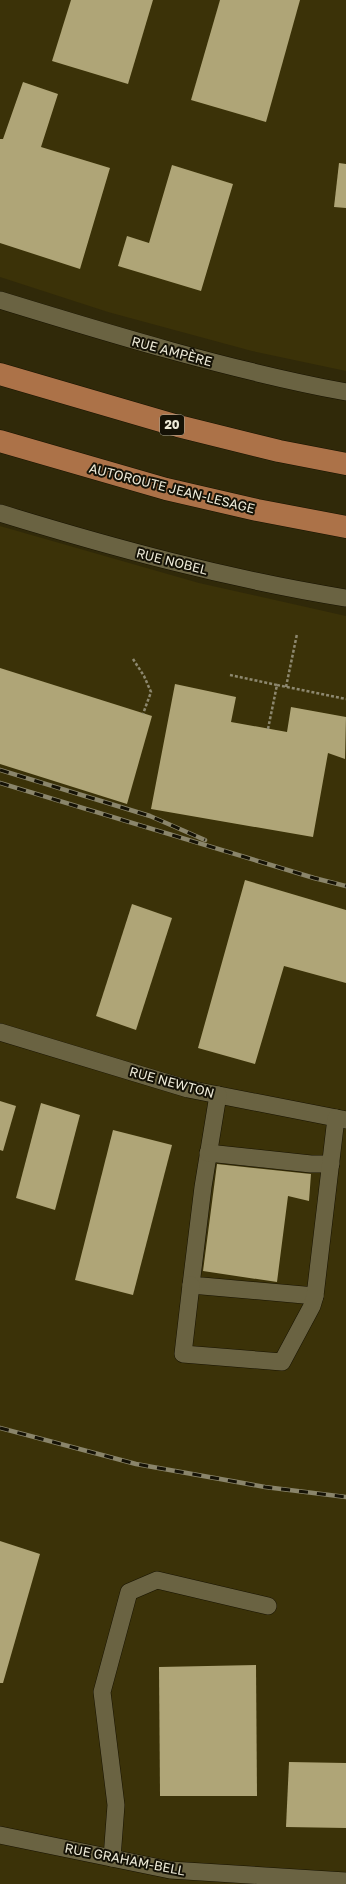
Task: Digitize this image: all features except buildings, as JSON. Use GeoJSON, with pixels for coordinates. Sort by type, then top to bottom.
{"type":"FeatureCollection","features":[{"type":"Feature","properties":{"kind":"highway","name":"20"},"geometry":{"type":"LineString","coordinates":[[0,374],[190,430],[280,451],[346,464]]}},
{"type":"Feature","properties":{"kind":"highway","name":"AUTOROUTE JEAN-LESAGE"},"geometry":{"type":"LineString","coordinates":[[0,440],[166,489],[257,510],[346,527]]}},
{"type":"Feature","properties":{"kind":"street","name":"RUE AMPÈRE"},"geometry":{"type":"LineString","coordinates":[[0,300],[185,355],[270,376],[346,392]]}},
{"type":"Feature","properties":{"kind":"street","name":"RUE NOBEL"},"geometry":{"type":"LineString","coordinates":[[0,513],[125,550],[202,570],[346,598]]}},
{"type":"Feature","properties":{"kind":"street","name":"RUE NEWTON"},"geometry":{"type":"LineString","coordinates":[[0,1032],[188,1089],[341,1119]]}},
{"type":"Feature","properties":{"kind":"street"},"geometry":{"type":"LineString","coordinates":[[218,1095],[202,1187],[183,1354],[282,1362],[312,1306],[315,1296],[331,1164],[341,1119]]}},
{"type":"Feature","properties":{"kind":"street"},"geometry":{"type":"LineString","coordinates":[[208,1153],[312,1164],[331,1164]]}},
{"type":"Feature","properties":{"kind":"street"},"geometry":{"type":"LineString","coordinates":[[191,1285],[315,1296]]}},
{"type":"Feature","properties":{"kind":"street"},"geometry":{"type":"LineString","coordinates":[[112,1858],[116,1805],[102,1692],[129,1592],[157,1580],[268,1606]]}},
{"type":"Feature","properties":{"kind":"street","name":"RUE GRAHAM-BELL"},"geometry":{"type":"LineString","coordinates":[[0,1835],[170,1870],[346,1881]]}},
{"type":"Feature","properties":{"kind":"path"},"geometry":{"type":"LineString","coordinates":[[286,687],[296,634]]}},
{"type":"Feature","properties":{"kind":"path"},"geometry":{"type":"LineString","coordinates":[[132,659],[144,676],[151,692],[143,714]]}},
{"type":"Feature","properties":{"kind":"path"},"geometry":{"type":"LineString","coordinates":[[230,675],[346,699]]}},
{"type":"Feature","properties":{"kind":"path"},"geometry":{"type":"LineString","coordinates":[[268,729],[277,685]]}},
{"type":"Feature","properties":{"kind":"shaded area"},"geometry":{"type":"Polygon","coordinates":[[[0,0],[346,0],[346,371],[252,351],[108,312],[0,277],[0,0]]]}},
{"type":"Feature","properties":{"kind":"shaded area"},"geometry":{"type":"Polygon","coordinates":[[[0,526],[199,583],[346,616],[346,1884],[0,1884],[0,526]]]}},
{"type":"Feature","properties":{"kind":"railway"},"geometry":{"type":"LineString","coordinates":[[0,770],[150,816],[205,840]]}},
{"type":"Feature","properties":{"kind":"railway"},"geometry":{"type":"LineString","coordinates":[[0,783],[314,878],[346,886]]}},
{"type":"Feature","properties":{"kind":"railway"},"geometry":{"type":"LineString","coordinates":[[0,1428],[136,1464],[265,1487],[346,1497]]}}]}
